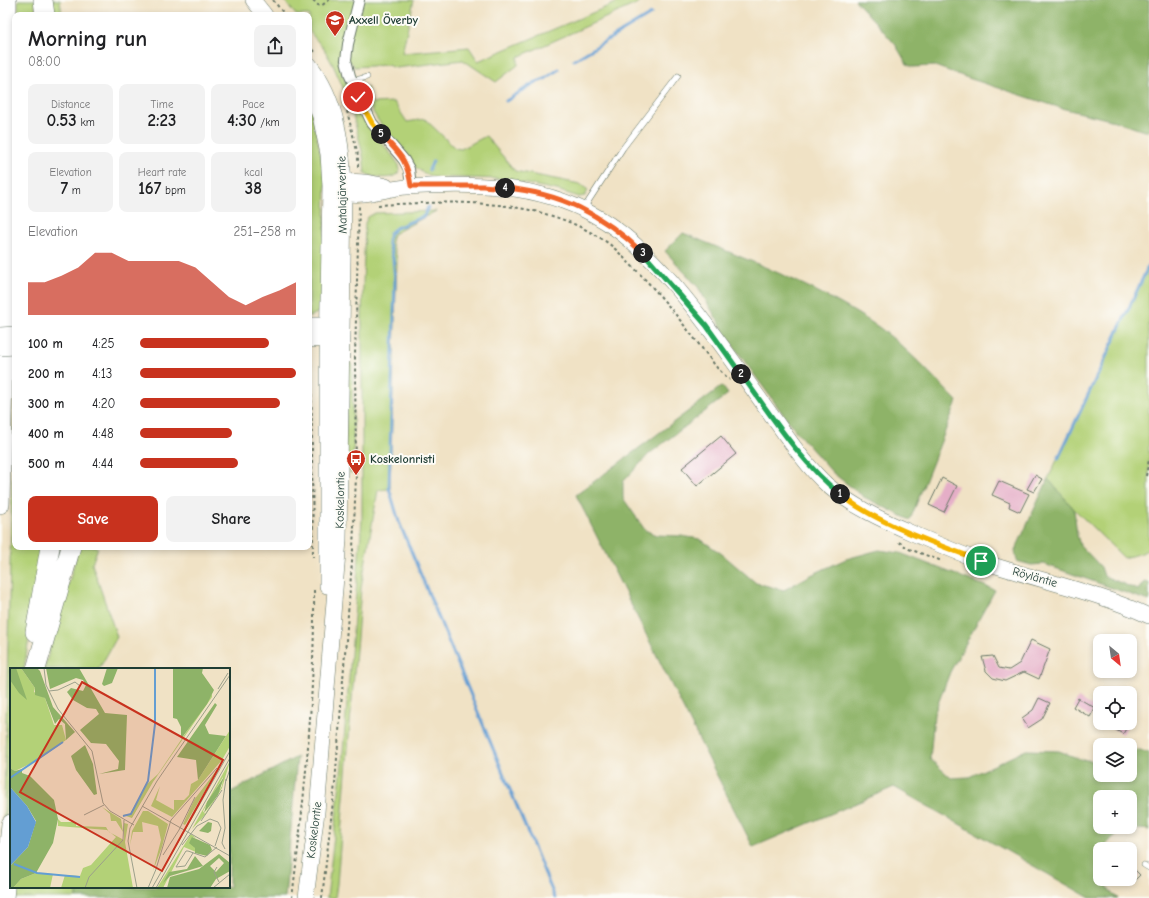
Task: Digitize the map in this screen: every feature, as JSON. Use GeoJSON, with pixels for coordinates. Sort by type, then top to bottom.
{"type":"FeatureCollection","features":[{"type":"Feature","properties":{"kind":"highway"},"geometry":{"type":"LineString","coordinates":[[0,504],[7,207],[7,0]]}},
{"type":"Feature","properties":{"kind":"highway"},"geometry":{"type":"LineString","coordinates":[[42,0],[44,12]]}},
{"type":"Feature","properties":{"kind":"highway"},"geometry":{"type":"LineString","coordinates":[[31,668],[50,550]]}},
{"type":"Feature","properties":{"kind":"highway"},"geometry":{"type":"LineString","coordinates":[[36,668],[70,550]]}},
{"type":"Feature","properties":{"kind":"highway"},"geometry":{"type":"LineString","coordinates":[[4,898],[10,835]]}},
{"type":"Feature","properties":{"kind":"main road"},"geometry":{"type":"LineString","coordinates":[[252,0],[262,12]]}},
{"type":"Feature","properties":{"kind":"main road","name":"Matalajärventie"},"geometry":{"type":"LineString","coordinates":[[312,69],[324,87],[338,126],[343,156],[339,187],[328,332]]}},
{"type":"Feature","properties":{"kind":"main road","name":"Matalajärventie"},"geometry":{"type":"LineString","coordinates":[[312,95],[320,116],[328,154],[339,187],[342,332]]}},
{"type":"Feature","properties":{"kind":"main road","name":"Röyläntie"},"geometry":{"type":"LineString","coordinates":[[339,187],[364,193],[395,187],[411,186],[483,186],[526,190],[567,201],[597,216],[624,235],[661,272],[706,325],[788,439],[825,483],[849,502],[888,522],[981,561],[1123,604],[1149,616]]}},
{"type":"Feature","properties":{"kind":"main road"},"geometry":{"type":"LineString","coordinates":[[312,326],[328,332],[342,332]]}},
{"type":"Feature","properties":{"kind":"main road"},"geometry":{"type":"LineString","coordinates":[[312,339],[328,332]]}},
{"type":"Feature","properties":{"kind":"main road","name":"Koskelontie"},"geometry":{"type":"LineString","coordinates":[[328,332],[327,598],[330,643]]}},
{"type":"Feature","properties":{"kind":"main road","name":"Koskelontie"},"geometry":{"type":"LineString","coordinates":[[306,898],[317,812],[339,540],[342,332]]}},
{"type":"Feature","properties":{"kind":"main road"},"geometry":{"type":"LineString","coordinates":[[0,335],[12,334]]}},
{"type":"Feature","properties":{"kind":"main road"},"geometry":{"type":"LineString","coordinates":[[0,348],[12,347]]}},
{"type":"Feature","properties":{"kind":"street"},"geometry":{"type":"LineString","coordinates":[[359,0],[348,44],[346,60],[352,81],[372,123],[404,160],[409,168],[411,186]]}},
{"type":"Feature","properties":{"kind":"lane"},"geometry":{"type":"LineString","coordinates":[[583,209],[622,148],[678,76]]}},
{"type":"Feature","properties":{"kind":"lane"},"geometry":{"type":"LineString","coordinates":[[352,81],[367,77]]}},
{"type":"Feature","properties":{"kind":"path"},"geometry":{"type":"LineString","coordinates":[[273,0],[283,12]]}},
{"type":"Feature","properties":{"kind":"path"},"geometry":{"type":"LineString","coordinates":[[313,0],[321,6],[328,0]]}},
{"type":"Feature","properties":{"kind":"path"},"geometry":{"type":"LineString","coordinates":[[312,460],[313,561]]}},
{"type":"Feature","properties":{"kind":"path"},"geometry":{"type":"LineString","coordinates":[[1146,476],[1149,460]]}},
{"type":"Feature","properties":{"kind":"path"},"geometry":{"type":"LineString","coordinates":[[292,898],[302,819],[308,744],[312,674],[314,585]]}},
{"type":"Feature","properties":{"kind":"path"},"geometry":{"type":"LineString","coordinates":[[322,898],[334,799],[343,675]]}},
{"type":"Feature","properties":{"kind":"green space"},"geometry":{"type":"Polygon","coordinates":[[[18,0],[35,0],[36,12],[18,12],[18,0]]]}},
{"type":"Feature","properties":{"kind":"green space"},"geometry":{"type":"Polygon","coordinates":[[[52,0],[60,0],[62,12],[54,12],[52,0]]]}},
{"type":"Feature","properties":{"kind":"green space"},"geometry":{"type":"Polygon","coordinates":[[[284,0],[414,0],[402,53],[469,47],[478,61],[623,0],[645,0],[518,57],[518,65],[496,82],[463,60],[396,68],[387,65],[354,67],[352,63],[338,58],[346,83],[366,123],[399,165],[397,174],[387,178],[375,177],[365,173],[363,155],[350,103],[333,65],[324,49],[312,35],[312,12],[294,12],[284,0]]]}},
{"type":"Feature","properties":{"kind":"green space"},"geometry":{"type":"Polygon","coordinates":[[[855,0],[1149,0],[1149,131],[1144,131],[1115,121],[1061,108],[935,66],[912,67],[907,64],[895,44],[855,0]]]}},
{"type":"Feature","properties":{"kind":"green space"},"geometry":{"type":"Polygon","coordinates":[[[367,87],[372,103],[394,102],[407,122],[425,119],[455,148],[461,149],[486,136],[515,171],[580,184],[588,190],[585,196],[579,197],[557,190],[502,179],[433,177],[422,172],[414,166],[378,120],[368,100],[365,89],[367,87]]]}},
{"type":"Feature","properties":{"kind":"green space"},"geometry":{"type":"Polygon","coordinates":[[[312,112],[326,181],[323,305],[319,312],[312,316],[312,112]]]}},
{"type":"Feature","properties":{"kind":"green space"},"geometry":{"type":"Polygon","coordinates":[[[436,211],[393,234],[391,241],[397,258],[390,489],[378,490],[361,588],[337,884],[335,898],[327,898],[342,764],[362,520],[362,317],[365,223],[368,217],[375,213],[436,211]]]}},
{"type":"Feature","properties":{"kind":"green space"},"geometry":{"type":"Polygon","coordinates":[[[683,233],[809,287],[857,313],[880,328],[900,345],[957,401],[910,520],[864,497],[833,473],[794,429],[729,340],[698,287],[665,251],[683,233]]]}},
{"type":"Feature","properties":{"kind":"green space"},"geometry":{"type":"Polygon","coordinates":[[[1149,265],[1149,549],[1142,553],[1124,558],[1074,509],[1048,479],[1149,265]]]}},
{"type":"Feature","properties":{"kind":"green space"},"geometry":{"type":"Polygon","coordinates":[[[347,361],[352,364],[354,473],[350,473],[345,454],[347,361]]]}},
{"type":"Feature","properties":{"kind":"green space"},"geometry":{"type":"Polygon","coordinates":[[[722,386],[728,394],[649,454],[623,482],[623,498],[645,530],[656,535],[681,536],[700,539],[722,554],[756,583],[784,590],[811,575],[846,559],[879,550],[900,553],[995,590],[950,672],[934,714],[930,759],[951,778],[969,777],[1026,750],[1059,751],[1080,759],[1093,761],[1093,782],[1137,782],[1137,750],[1149,753],[1149,830],[1137,829],[1137,790],[1093,790],[1093,834],[1119,834],[1108,842],[1093,842],[1093,886],[1107,886],[1112,894],[1118,898],[1090,898],[894,787],[753,847],[576,495],[722,386]]]}},
{"type":"Feature","properties":{"kind":"green space"},"geometry":{"type":"Polygon","coordinates":[[[1048,479],[1074,509],[1077,535],[1080,545],[1101,567],[1104,576],[1138,590],[1144,582],[1149,583],[1149,601],[1044,564],[1031,565],[1017,561],[1015,551],[1048,479]]]}},
{"type":"Feature","properties":{"kind":"green space"},"geometry":{"type":"Polygon","coordinates":[[[12,482],[12,550],[44,550],[24,668],[10,668],[10,776],[3,842],[12,482]]]}},
{"type":"Feature","properties":{"kind":"green space"},"geometry":{"type":"Polygon","coordinates":[[[78,550],[97,550],[92,564],[117,637],[100,668],[44,668],[78,550]]]}},
{"type":"Feature","properties":{"kind":"green space"},"geometry":{"type":"Polygon","coordinates":[[[297,757],[285,898],[76,898],[77,888],[230,888],[230,792],[297,757]]]}},
{"type":"Feature","properties":{"kind":"green space"},"geometry":{"type":"Polygon","coordinates":[[[11,888],[77,888],[76,898],[10,898],[11,888]]]}},
{"type":"Feature","properties":{"kind":"building"},"geometry":{"type":"Polygon","coordinates":[[[721,436],[736,454],[697,486],[682,468],[721,436]]]}},
{"type":"Feature","properties":{"kind":"building"},"geometry":{"type":"Polygon","coordinates":[[[1035,475],[1042,479],[1034,492],[1027,489],[1035,475]]]}},
{"type":"Feature","properties":{"kind":"building"},"geometry":{"type":"Polygon","coordinates":[[[942,478],[957,486],[944,512],[929,505],[942,478]]]}},
{"type":"Feature","properties":{"kind":"building"},"geometry":{"type":"Polygon","coordinates":[[[999,481],[1029,494],[1020,512],[1009,507],[1010,503],[992,495],[999,481]]]}},
{"type":"Feature","properties":{"kind":"building"},"geometry":{"type":"Polygon","coordinates":[[[1031,640],[1050,649],[1039,679],[1024,672],[1005,681],[993,678],[986,671],[982,657],[993,656],[999,668],[1009,670],[1020,663],[1031,640]]]}},
{"type":"Feature","properties":{"kind":"building"},"geometry":{"type":"Polygon","coordinates":[[[1039,698],[1050,703],[1042,719],[1028,728],[1022,718],[1033,710],[1039,698]]]}},
{"type":"Feature","properties":{"kind":"building"},"geometry":{"type":"Polygon","coordinates":[[[1078,698],[1093,707],[1093,712],[1090,717],[1073,707],[1078,698]]]}},
{"type":"Feature","properties":{"kind":"building"},"geometry":{"type":"Polygon","coordinates":[[[1116,730],[1125,730],[1123,734],[1116,730]]]}},
{"type":"Feature","properties":{"kind":"waterway"},"geometry":{"type":"LineString","coordinates":[[574,60],[651,14]]}},
{"type":"Feature","properties":{"kind":"waterway"},"geometry":{"type":"LineString","coordinates":[[506,101],[534,83],[545,79],[559,69]]}},
{"type":"Feature","properties":{"kind":"waterway"},"geometry":{"type":"LineString","coordinates":[[429,170],[433,161]]}},
{"type":"Feature","properties":{"kind":"waterway"},"geometry":{"type":"LineString","coordinates":[[428,207],[424,216],[396,228],[390,233],[388,241],[393,258],[395,280],[389,488],[399,522],[555,898]]}},
{"type":"Feature","properties":{"kind":"waterway"},"geometry":{"type":"LineString","coordinates":[[1058,459],[1149,265]]}},
{"type":"Feature","properties":{"kind":"place","name":"Axxell Överby"},"geometry":{"type":"Point","coordinates":[335,37]}},
{"type":"Feature","properties":{"kind":"place","name":"Koskelonristi"},"geometry":{"type":"Point","coordinates":[356,476]}},
{"type":"Feature","properties":{"kind":"route"},"geometry":{"type":"LineString","coordinates":[[358,97],[379,133],[404,160],[409,168],[411,186],[483,186],[526,190],[546,194],[567,201],[597,216],[624,235],[661,272],[706,325],[788,439],[825,483],[849,502],[888,522],[981,561]]}}]}
